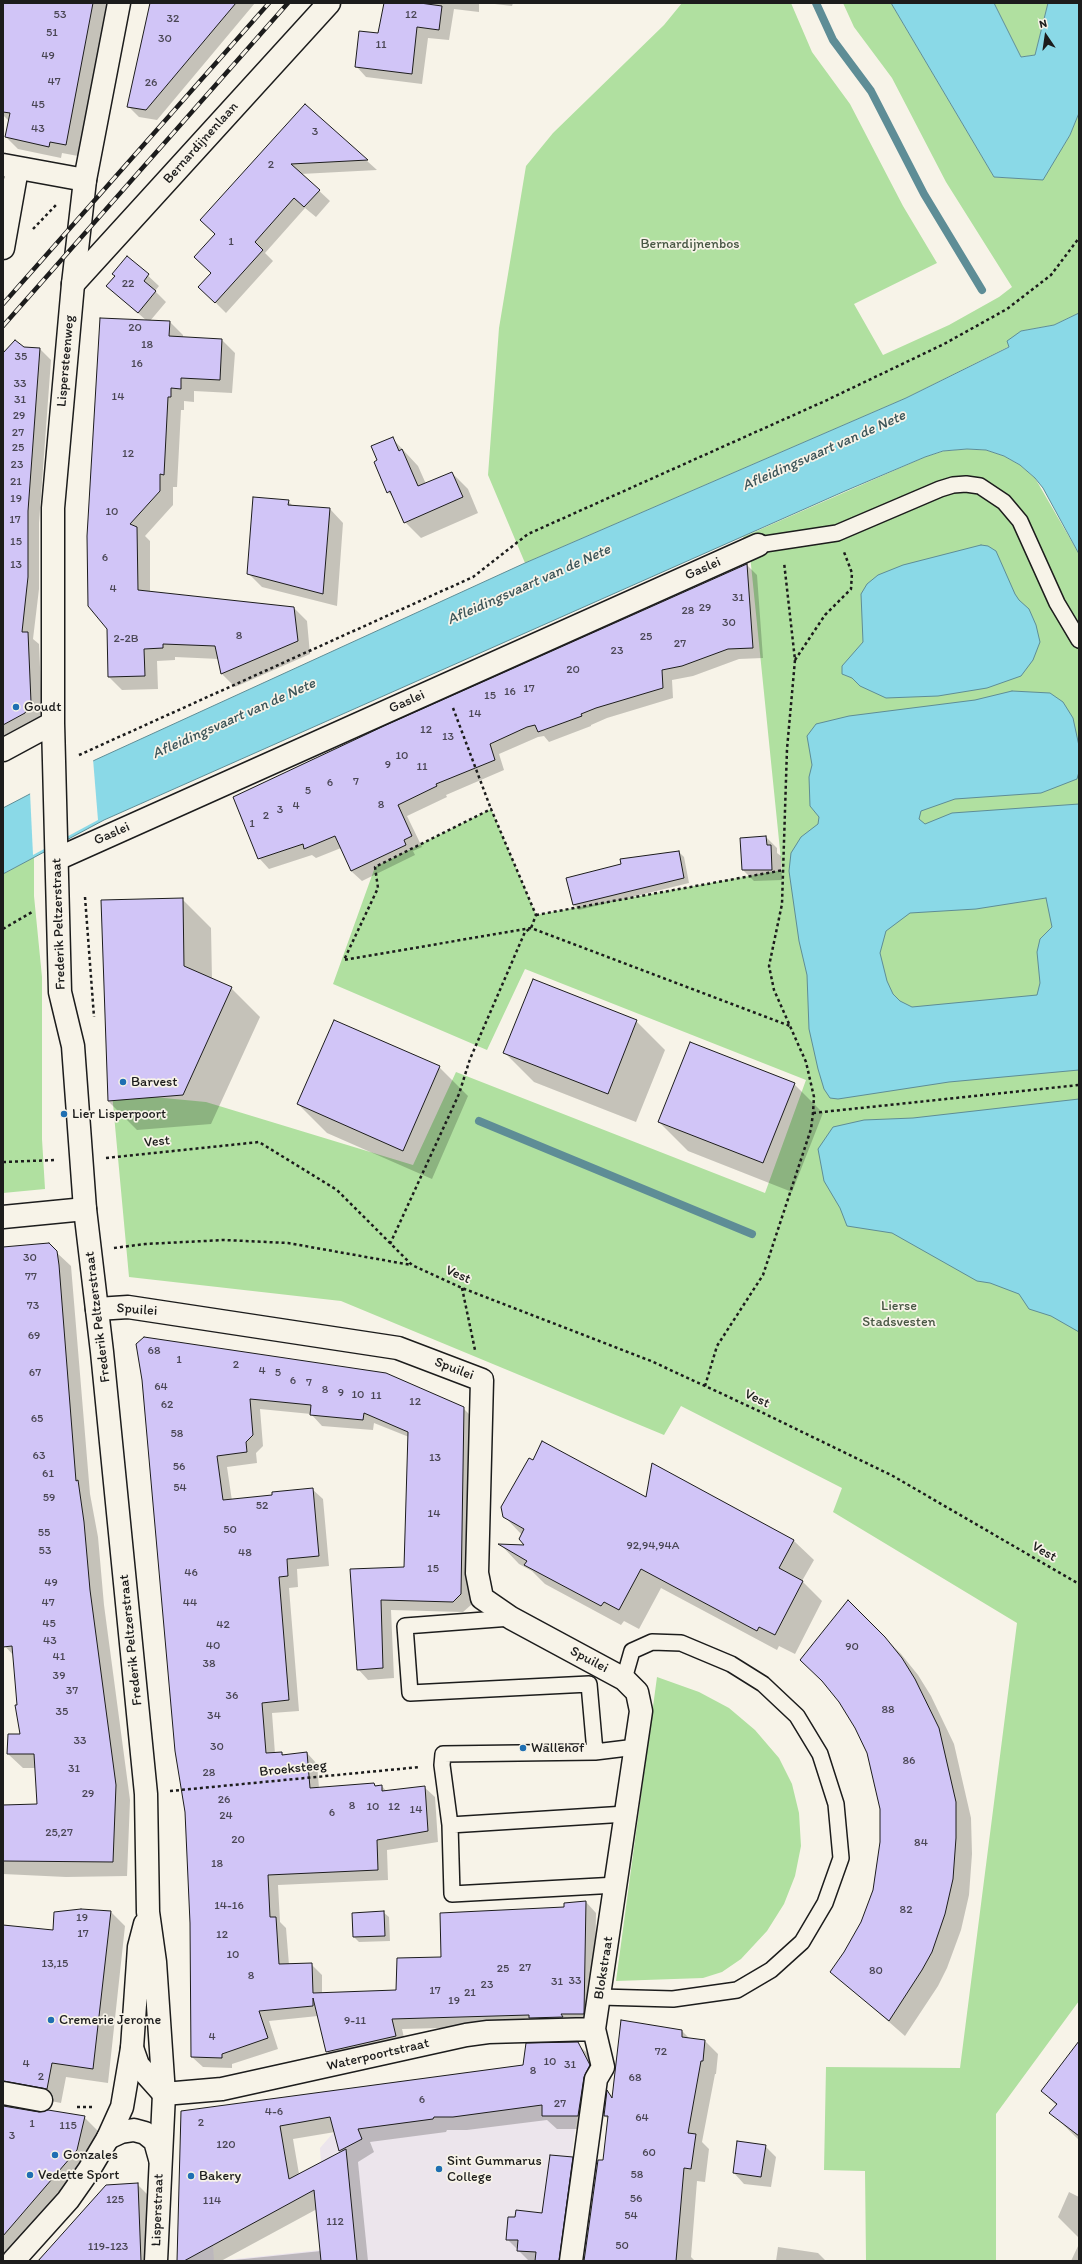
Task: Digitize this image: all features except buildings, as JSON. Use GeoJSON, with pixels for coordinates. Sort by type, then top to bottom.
{"type":"FeatureCollection","features":[{"type":"Feature","properties":{"kind":"street","name":"Lispersteenweg"},"geometry":{"type":"LineString","coordinates":[[53,723],[53,508],[73,284],[85,180],[119,3]]}},
{"type":"Feature","properties":{"kind":"street","name":"Bernardijnenlaan"},"geometry":{"type":"LineString","coordinates":[[73,284],[329,3]]}},
{"type":"Feature","properties":{"kind":"street"},"geometry":{"type":"LineString","coordinates":[[4,243],[10,167],[85,180]]}},
{"type":"Feature","properties":{"kind":"street","name":"Gaslei"},"geometry":{"type":"LineString","coordinates":[[56,853],[444,685],[758,545]]}},
{"type":"Feature","properties":{"kind":"street"},"geometry":{"type":"LineString","coordinates":[[3,750],[53,723]]}},
{"type":"Feature","properties":{"kind":"street","name":"Frederik Peltzerstraat"},"geometry":{"type":"LineString","coordinates":[[53,723],[60,992],[73,1046],[80,1159],[85,1209],[137,1685],[146,1794],[148,1912],[156,1962],[164,2094]]}},
{"type":"Feature","properties":{"kind":"street"},"geometry":{"type":"LineString","coordinates":[[3,1217],[85,1209]]}},
{"type":"Feature","properties":{"kind":"street","name":"Spuilei"},"geometry":{"type":"LineString","coordinates":[[97,1309],[128,1307],[398,1348],[482,1380],[477,1573],[482,1598],[511,1618],[624,1679]]}},
{"type":"Feature","properties":{"kind":"street","name":"Blokstraat"},"geometry":{"type":"LineString","coordinates":[[570,2261],[596,2079],[603,2067],[594,2029],[617,1885],[641,1711],[637,1692],[624,1679]]}},
{"type":"Feature","properties":{"kind":"street","name":"Frederik Peltzerstraat"},"geometry":{"type":"LineString","coordinates":[[13,2261],[68,2200],[89,2170],[108,2138],[122,2107],[132,2048],[139,1947],[148,1912]]}},
{"type":"Feature","properties":{"kind":"street","name":"Waterpoortstraat"},"geometry":{"type":"LineString","coordinates":[[164,2094],[222,2089],[466,2034],[594,2029]]}},
{"type":"Feature","properties":{"kind":"street","name":"Frederik Peltzerstraat"},"geometry":{"type":"LineString","coordinates":[[132,2048],[138,2065],[164,2094]]}},
{"type":"Feature","properties":{"kind":"street"},"geometry":{"type":"LineString","coordinates":[[3,2093],[41,2100]]}},
{"type":"Feature","properties":{"kind":"street","name":"Lisperstraat"},"geometry":{"type":"LineString","coordinates":[[156,2261],[164,2094]]}},
{"type":"Feature","properties":{"kind":"street","name":"Lisperstraat"},"geometry":{"type":"LineString","coordinates":[[108,2138],[121,2132],[134,2130],[145,2133],[155,2141],[160,2159]]}},
{"type":"Feature","properties":{"kind":"lane"},"geometry":{"type":"LineString","coordinates":[[758,545],[837,533],[940,489],[960,484],[980,486],[1004,502],[1020,521],[1057,603],[1079,640]]}},
{"type":"Feature","properties":{"kind":"lane"},"geometry":{"type":"LineString","coordinates":[[511,1618],[405,1626],[410,1693],[589,1684],[595,1752]]}},
{"type":"Feature","properties":{"kind":"lane"},"geometry":{"type":"LineString","coordinates":[[600,1997],[673,1999],[736,1990],[771,1970],[802,1942],[825,1903],[841,1858],[836,1804],[820,1754],[797,1716],[763,1684],[731,1664],[681,1643],[652,1642],[632,1651],[624,1679]]}},
{"type":"Feature","properties":{"kind":"lane"},"geometry":{"type":"LineString","coordinates":[[617,1885],[452,1894],[450,1825],[442,1765],[443,1754],[595,1752],[636,1747]]}},
{"type":"Feature","properties":{"kind":"lane"},"geometry":{"type":"LineString","coordinates":[[450,1825],[626,1814]]}},
{"type":"Feature","properties":{"kind":"path"},"geometry":{"type":"LineString","coordinates":[[4,243],[21,242],[58,203],[62,176]]}},
{"type":"Feature","properties":{"kind":"path"},"geometry":{"type":"LineString","coordinates":[[76,757],[473,577],[528,534],[826,401],[944,344],[1008,309],[1050,275],[1079,238]]}},
{"type":"Feature","properties":{"kind":"path"},"geometry":{"type":"LineString","coordinates":[[795,660],[825,616],[851,589],[852,573],[837,533]]}},
{"type":"Feature","properties":{"kind":"path"},"geometry":{"type":"LineString","coordinates":[[705,1386],[717,1346],[763,1274],[811,1129],[813,1113],[811,1079],[806,1062],[774,990],[769,966],[781,913],[788,749],[795,660],[782,542]]}},
{"type":"Feature","properties":{"kind":"path"},"geometry":{"type":"LineString","coordinates":[[390,1244],[459,1094],[470,1059],[525,932],[531,928],[536,915],[491,809],[444,685]]}},
{"type":"Feature","properties":{"kind":"path"},"geometry":{"type":"LineString","coordinates":[[491,809],[375,868],[378,888],[344,960],[531,928],[790,1026]]}},
{"type":"Feature","properties":{"kind":"path"},"geometry":{"type":"LineString","coordinates":[[536,915],[784,870]]}},
{"type":"Feature","properties":{"kind":"path"},"geometry":{"type":"LineString","coordinates":[[3,929],[58,897]]}},
{"type":"Feature","properties":{"kind":"path"},"geometry":{"type":"LineString","coordinates":[[813,1113],[1079,1084]]}},
{"type":"Feature","properties":{"kind":"path","name":"Vest"},"geometry":{"type":"LineString","coordinates":[[3,1162],[80,1159],[259,1142],[337,1190],[412,1265]]}},
{"type":"Feature","properties":{"kind":"path","name":"Vest"},"geometry":{"type":"LineString","coordinates":[[108,1249],[145,1244],[224,1240],[288,1243],[412,1265],[462,1288],[651,1361],[705,1386],[893,1476],[1079,1584]]}},
{"type":"Feature","properties":{"kind":"path"},"geometry":{"type":"LineString","coordinates":[[462,1288],[482,1380]]}},
{"type":"Feature","properties":{"kind":"path","name":"Broeksteeg"},"geometry":{"type":"LineString","coordinates":[[146,1794],[442,1765]]}},
{"type":"Feature","properties":{"kind":"shaded area","name":"Sint Gummarus College"},"geometry":{"type":"Polygon","coordinates":[[[523,2065],[521,2093],[542,2092],[542,2116],[577,2116],[557,2261],[216,2261],[320,2250],[315,2195],[298,2187],[296,2175],[321,2162],[320,2148],[334,2132],[324,2092],[523,2065]]]}},
{"type":"Feature","properties":{"kind":"shaded area"},"geometry":{"type":"Polygon","coordinates":[[[212,2226],[214,2261],[178,2261],[212,2226]]]}},
{"type":"Feature","properties":{"kind":"green space","name":"Bernardijnenbos"},"geometry":{"type":"Polygon","coordinates":[[[682,3],[791,3],[812,52],[850,104],[903,206],[937,263],[854,304],[883,355],[949,325],[999,297],[1012,287],[946,182],[892,78],[854,27],[843,3],[891,3],[994,177],[1043,179],[1070,135],[1079,113],[1079,313],[1054,325],[1021,331],[1010,346],[906,398],[525,563],[488,475],[499,328],[526,166],[553,133],[664,25],[682,3]]]}},
{"type":"Feature","properties":{"kind":"green space"},"geometry":{"type":"Polygon","coordinates":[[[994,3],[1048,3],[1035,55],[1021,57],[994,3]]]}},
{"type":"Feature","properties":{"kind":"green space","name":"Lierse Stadsvesten"},"geometry":{"type":"Polygon","coordinates":[[[967,449],[986,450],[1004,456],[1020,465],[1035,478],[1079,554],[1079,2001],[996,2114],[996,2261],[866,2261],[865,2171],[824,2170],[826,2067],[960,2068],[1017,1623],[833,1512],[842,1488],[681,1406],[664,1435],[341,1301],[129,1277],[112,1093],[206,1102],[413,1165],[456,1072],[765,1193],[806,1080],[525,969],[487,1050],[333,984],[375,867],[491,809],[536,915],[782,870],[750,555],[743,537],[925,457],[944,451],[967,449]]]}},
{"type":"Feature","properties":{"kind":"green space"},"geometry":{"type":"Polygon","coordinates":[[[34,857],[34,896],[42,977],[42,1139],[45,1189],[3,1193],[3,874],[34,857]]]}},
{"type":"Feature","properties":{"kind":"green space"},"geometry":{"type":"Polygon","coordinates":[[[657,1677],[699,1692],[729,1708],[755,1730],[779,1758],[792,1784],[799,1813],[801,1846],[795,1876],[784,1904],[767,1931],[741,1959],[722,1972],[703,1978],[616,1981],[657,1677]]]}},
{"type":"Feature","properties":{"kind":"water"},"geometry":{"type":"Polygon","coordinates":[[[891,3],[994,3],[1021,57],[1035,55],[1048,3],[1079,3],[1079,113],[1070,135],[1043,180],[994,177],[891,3]]]}},
{"type":"Feature","properties":{"kind":"water","name":"Afleidingsvaart van de Nete"},"geometry":{"type":"Polygon","coordinates":[[[1079,313],[1079,554],[1043,488],[1035,478],[1020,465],[1004,456],[986,450],[967,449],[943,451],[925,457],[845,491],[104,820],[3,874],[3,808],[95,760],[525,563],[906,398],[1009,347],[1007,341],[1021,331],[1054,325],[1079,313]]]}},
{"type":"Feature","properties":{"kind":"water"},"geometry":{"type":"Polygon","coordinates":[[[981,545],[988,546],[996,551],[1015,594],[1029,609],[1036,625],[1040,642],[1033,660],[1021,676],[987,688],[938,696],[886,698],[860,686],[852,678],[842,674],[842,666],[863,642],[861,594],[867,584],[878,575],[903,565],[981,545]]]}},
{"type":"Feature","properties":{"kind":"water"},"geometry":{"type":"Polygon","coordinates":[[[1012,691],[1050,693],[1063,702],[1073,718],[1079,746],[1079,772],[1077,779],[1041,793],[955,799],[921,811],[919,819],[925,824],[952,813],[1079,804],[1079,1070],[949,1082],[838,1099],[830,1098],[824,1089],[809,1029],[807,975],[799,941],[789,871],[791,853],[801,837],[818,824],[819,817],[810,806],[809,777],[812,765],[807,736],[816,724],[849,716],[975,700],[1012,691]],[[1046,898],[976,909],[910,913],[886,931],[880,953],[887,981],[893,994],[900,1001],[912,1007],[1037,995],[1040,983],[1037,952],[1040,939],[1052,927],[1046,898]]]}},
{"type":"Feature","properties":{"kind":"water"},"geometry":{"type":"Polygon","coordinates":[[[1079,1099],[1079,1332],[1051,1316],[1029,1309],[1019,1294],[990,1283],[977,1281],[892,1233],[847,1226],[840,1208],[824,1181],[818,1149],[833,1127],[864,1120],[913,1118],[1079,1099]]]}},
{"type":"Feature","properties":{"kind":"pier"},"geometry":{"type":"Polygon","coordinates":[[[93,759],[98,820],[33,855],[30,792],[93,759]]]}},
{"type":"Feature","properties":{"kind":"waterway"},"geometry":{"type":"LineString","coordinates":[[816,3],[833,40],[871,91],[924,194],[982,290]]}},
{"type":"Feature","properties":{"kind":"waterway"},"geometry":{"type":"LineString","coordinates":[[479,1121],[752,1234]]}},
{"type":"Feature","properties":{"kind":"railway"},"geometry":{"type":"LineString","coordinates":[[3,304],[269,3]]}},
{"type":"Feature","properties":{"kind":"railway"},"geometry":{"type":"LineString","coordinates":[[3,326],[288,3]]}},
{"type":"Feature","properties":{"kind":"place","name":"Goudt"},"geometry":{"type":"Point","coordinates":[16,707]}},
{"type":"Feature","properties":{"kind":"place","name":"Barvest"},"geometry":{"type":"Point","coordinates":[123,1082]}},
{"type":"Feature","properties":{"kind":"place","name":"Lier Lisperpoort"},"geometry":{"type":"Point","coordinates":[64,1114]}},
{"type":"Feature","properties":{"kind":"place","name":"Wallehof"},"geometry":{"type":"Point","coordinates":[523,1748]}},
{"type":"Feature","properties":{"kind":"place","name":"Cremerie Jerome"},"geometry":{"type":"Point","coordinates":[51,2020]}},
{"type":"Feature","properties":{"kind":"place","name":"Gonzales"},"geometry":{"type":"Point","coordinates":[55,2155]}},
{"type":"Feature","properties":{"kind":"place","name":"Sint Gummarus College"},"geometry":{"type":"Point","coordinates":[439,2169]}},
{"type":"Feature","properties":{"kind":"place","name":"Vedette Sport"},"geometry":{"type":"Point","coordinates":[30,2175]}},
{"type":"Feature","properties":{"kind":"place","name":"Bakery"},"geometry":{"type":"Point","coordinates":[191,2176]}}]}
